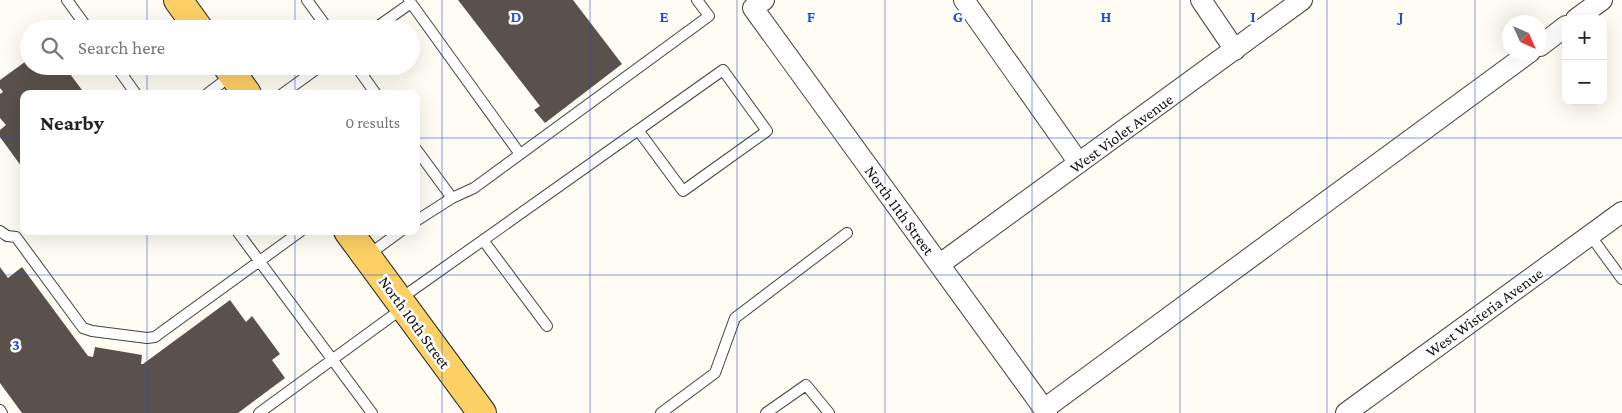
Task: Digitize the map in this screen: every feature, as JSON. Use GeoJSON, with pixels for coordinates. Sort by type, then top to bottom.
{"type":"FeatureCollection","features":[{"type":"Feature","properties":{"kind":"main road"},"geometry":{"type":"LineString","coordinates":[[183,2],[194,20]]}},
{"type":"Feature","properties":{"kind":"main road","name":"North 10th Street"},"geometry":{"type":"LineString","coordinates":[[351,235],[482,413]]}},
{"type":"Feature","properties":{"kind":"street"},"geometry":{"type":"LineString","coordinates":[[964,0],[1079,163]]}},
{"type":"Feature","properties":{"kind":"street"},"geometry":{"type":"LineString","coordinates":[[1201,0],[1235,50]]}},
{"type":"Feature","properties":{"kind":"street","name":"West Violet Avenue"},"geometry":{"type":"LineString","coordinates":[[940,264],[1302,0]]}},
{"type":"Feature","properties":{"kind":"street"},"geometry":{"type":"LineString","coordinates":[[1581,15],[1602,0]]}},
{"type":"Feature","properties":{"kind":"street","name":"North 11th Street"},"geometry":{"type":"LineString","coordinates":[[758,4],[1045,411]]}},
{"type":"Feature","properties":{"kind":"street"},"geometry":{"type":"LineString","coordinates":[[1547,41],[1562,29]]}},
{"type":"Feature","properties":{"kind":"street"},"geometry":{"type":"LineString","coordinates":[[1045,411],[1519,60]]}},
{"type":"Feature","properties":{"kind":"street","name":"West Wisteria Avenue"},"geometry":{"type":"LineString","coordinates":[[1346,413],[1622,212]]}},
{"type":"Feature","properties":{"kind":"lane"},"geometry":{"type":"LineString","coordinates":[[67,0],[81,20]]}},
{"type":"Feature","properties":{"kind":"lane"},"geometry":{"type":"LineString","coordinates":[[307,0],[321,20]]}},
{"type":"Feature","properties":{"kind":"lane"},"geometry":{"type":"LineString","coordinates":[[420,218],[452,198],[474,188],[709,16],[697,0]]}},
{"type":"Feature","properties":{"kind":"lane"},"geometry":{"type":"LineString","coordinates":[[386,20],[410,1],[520,154]]}},
{"type":"Feature","properties":{"kind":"lane"},"geometry":{"type":"LineString","coordinates":[[259,413],[332,360],[401,303],[483,240],[638,130],[723,70],[767,131],[683,191],[638,130]]}},
{"type":"Feature","properties":{"kind":"lane"},"geometry":{"type":"LineString","coordinates":[[122,75],[133,90]]}},
{"type":"Feature","properties":{"kind":"lane"},"geometry":{"type":"LineString","coordinates":[[288,90],[308,75]]}},
{"type":"Feature","properties":{"kind":"lane"},"geometry":{"type":"LineString","coordinates":[[362,75],[373,90]]}},
{"type":"Feature","properties":{"kind":"lane"},"geometry":{"type":"LineString","coordinates":[[214,90],[236,78]]}},
{"type":"Feature","properties":{"kind":"lane"},"geometry":{"type":"LineString","coordinates":[[420,154],[452,198]]}},
{"type":"Feature","properties":{"kind":"lane"},"geometry":{"type":"LineString","coordinates":[[0,231],[7,236],[20,234]]}},
{"type":"Feature","properties":{"kind":"lane"},"geometry":{"type":"LineString","coordinates":[[661,413],[714,373],[735,318],[847,233]]}},
{"type":"Feature","properties":{"kind":"lane"},"geometry":{"type":"LineString","coordinates":[[21,235],[83,328],[92,331],[147,338],[154,337],[163,331],[295,235]]}},
{"type":"Feature","properties":{"kind":"lane"},"geometry":{"type":"LineString","coordinates":[[240,235],[372,413]]}},
{"type":"Feature","properties":{"kind":"lane"},"geometry":{"type":"LineString","coordinates":[[367,256],[396,235]]}},
{"type":"Feature","properties":{"kind":"lane"},"geometry":{"type":"LineString","coordinates":[[1590,235],[1622,279]]}},
{"type":"Feature","properties":{"kind":"lane"},"geometry":{"type":"LineString","coordinates":[[483,240],[547,326]]}},
{"type":"Feature","properties":{"kind":"lane"},"geometry":{"type":"LineString","coordinates":[[766,413],[806,385],[829,413]]}},
{"type":"Feature","properties":{"kind":"building"},"geometry":{"type":"Polygon","coordinates":[[[458,0],[573,0],[622,64],[545,123],[534,110],[540,106],[458,0]]]}},
{"type":"Feature","properties":{"kind":"building"},"geometry":{"type":"Polygon","coordinates":[[[20,66],[20,75],[71,75],[82,90],[20,90],[20,164],[0,137],[0,130],[6,125],[0,118],[0,94],[3,92],[0,88],[0,80],[20,66]]]}},
{"type":"Feature","properties":{"kind":"building"},"geometry":{"type":"Polygon","coordinates":[[[0,267],[8,278],[22,267],[88,356],[93,357],[95,347],[142,355],[141,364],[230,300],[246,322],[252,316],[280,354],[272,360],[285,378],[238,413],[22,413],[0,383],[0,267]]]}}]}
